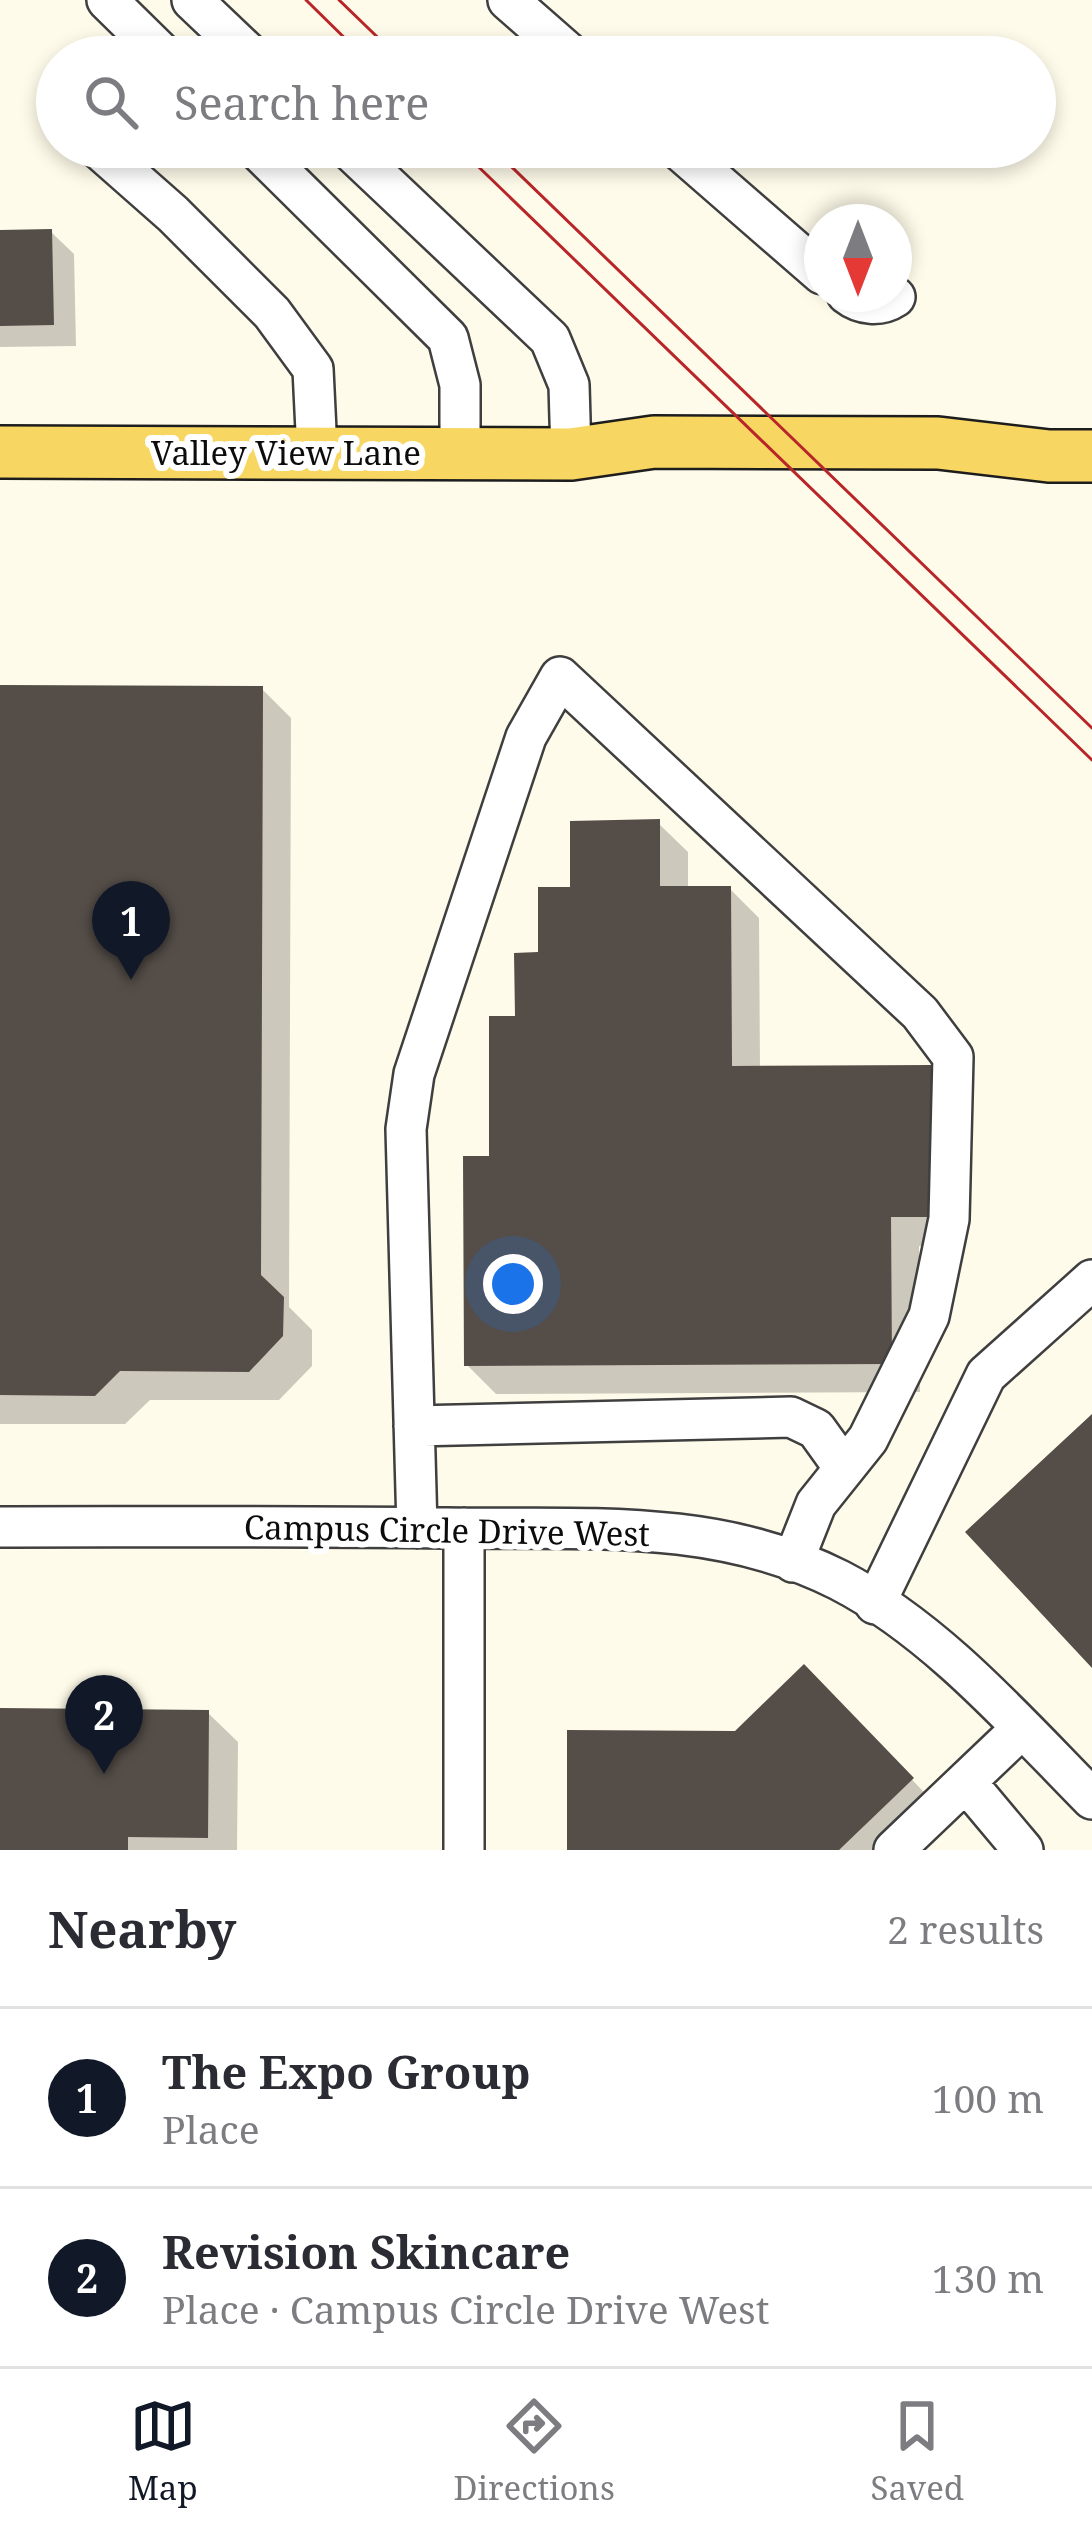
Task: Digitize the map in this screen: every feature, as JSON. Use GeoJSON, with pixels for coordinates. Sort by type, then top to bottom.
{"type":"FeatureCollection","features":[{"type":"Feature","properties":{"kind":"main road","name":"Valley View Lane"},"geometry":{"type":"LineString","coordinates":[[0,452],[571,454],[654,442],[938,443],[1071,456]]}},
{"type":"Feature","properties":{"kind":"street"},"geometry":{"type":"LineString","coordinates":[[107,0],[144,36]]}},
{"type":"Feature","properties":{"kind":"street"},"geometry":{"type":"LineString","coordinates":[[192,0],[230,36]]}},
{"type":"Feature","properties":{"kind":"street"},"geometry":{"type":"LineString","coordinates":[[508,0],[549,36]]}},
{"type":"Feature","properties":{"kind":"street"},"geometry":{"type":"LineString","coordinates":[[121,168],[272,314],[313,369],[317,452]]}},
{"type":"Feature","properties":{"kind":"street"},"geometry":{"type":"LineString","coordinates":[[276,168],[448,338],[460,385],[460,452]]}},
{"type":"Feature","properties":{"kind":"street"},"geometry":{"type":"LineString","coordinates":[[369,168],[550,339],[569,385],[571,454]]}},
{"type":"Feature","properties":{"kind":"street"},"geometry":{"type":"LineString","coordinates":[[700,168],[804,258]]}},
{"type":"Feature","properties":{"kind":"street"},"geometry":{"type":"LineString","coordinates":[[417,1528],[406,1129],[413,1074],[526,737],[560,677],[920,1013],[953,1057],[949,1220],[929,1316],[868,1439],[815,1504],[793,1562]]}},
{"type":"Feature","properties":{"kind":"street"},"geometry":{"type":"LineString","coordinates":[[875,1604],[986,1375],[1092,1280]]}},
{"type":"Feature","properties":{"kind":"street"},"geometry":{"type":"LineString","coordinates":[[414,1426],[791,1417],[816,1429],[844,1468]]}},
{"type":"Feature","properties":{"kind":"street","name":"Campus Circle Drive West"},"geometry":{"type":"LineString","coordinates":[[0,1527],[604,1526],[758,1549],[839,1580],[915,1631],[979,1684],[1092,1799]]}},
{"type":"Feature","properties":{"kind":"street"},"geometry":{"type":"LineString","coordinates":[[464,1528],[464,1850]]}},
{"type":"Feature","properties":{"kind":"street"},"geometry":{"type":"LineString","coordinates":[[894,1850],[1022,1728]]}},
{"type":"Feature","properties":{"kind":"street"},"geometry":{"type":"LineString","coordinates":[[966,1782],[1023,1850]]}},
{"type":"Feature","properties":{"kind":"building"},"geometry":{"type":"Polygon","coordinates":[[[52,229],[54,325],[0,326],[0,230],[52,229]]]}},
{"type":"Feature","properties":{"kind":"building"},"geometry":{"type":"Polygon","coordinates":[[[0,685],[263,686],[261,1275],[284,1297],[283,1336],[249,1372],[120,1371],[95,1396],[0,1395],[0,685]]]}},
{"type":"Feature","properties":{"kind":"building"},"geometry":{"type":"Polygon","coordinates":[[[660,819],[660,886],[731,886],[732,1066],[932,1065],[932,1217],[891,1217],[892,1364],[464,1366],[463,1156],[489,1156],[489,1016],[515,1016],[514,953],[538,952],[538,887],[570,887],[570,821],[660,819]]]}},
{"type":"Feature","properties":{"kind":"building"},"geometry":{"type":"Polygon","coordinates":[[[1092,1414],[1092,1668],[965,1532],[1092,1414]]]}},
{"type":"Feature","properties":{"kind":"building"},"geometry":{"type":"Polygon","coordinates":[[[804,1664],[914,1778],[839,1850],[567,1850],[567,1730],[735,1731],[804,1664]]]}},
{"type":"Feature","properties":{"kind":"building"},"geometry":{"type":"Polygon","coordinates":[[[0,1708],[209,1710],[208,1838],[128,1837],[128,1850],[0,1850],[0,1708]]]}},
{"type":"Feature","properties":{"kind":"tram line"},"geometry":{"type":"LineString","coordinates":[[306,0],[343,36]]}},
{"type":"Feature","properties":{"kind":"tram line"},"geometry":{"type":"LineString","coordinates":[[339,0],[376,36]]}},
{"type":"Feature","properties":{"kind":"tram line"},"geometry":{"type":"LineString","coordinates":[[480,168],[1092,760]]}},
{"type":"Feature","properties":{"kind":"tram line"},"geometry":{"type":"LineString","coordinates":[[513,168],[1092,728]]}},
{"type":"Feature","properties":{"kind":"place","name":"The Expo Group"},"geometry":{"type":"Point","coordinates":[131,980]}},
{"type":"Feature","properties":{"kind":"place","name":"Revision Skincare"},"geometry":{"type":"Point","coordinates":[104,1774]}}]}
